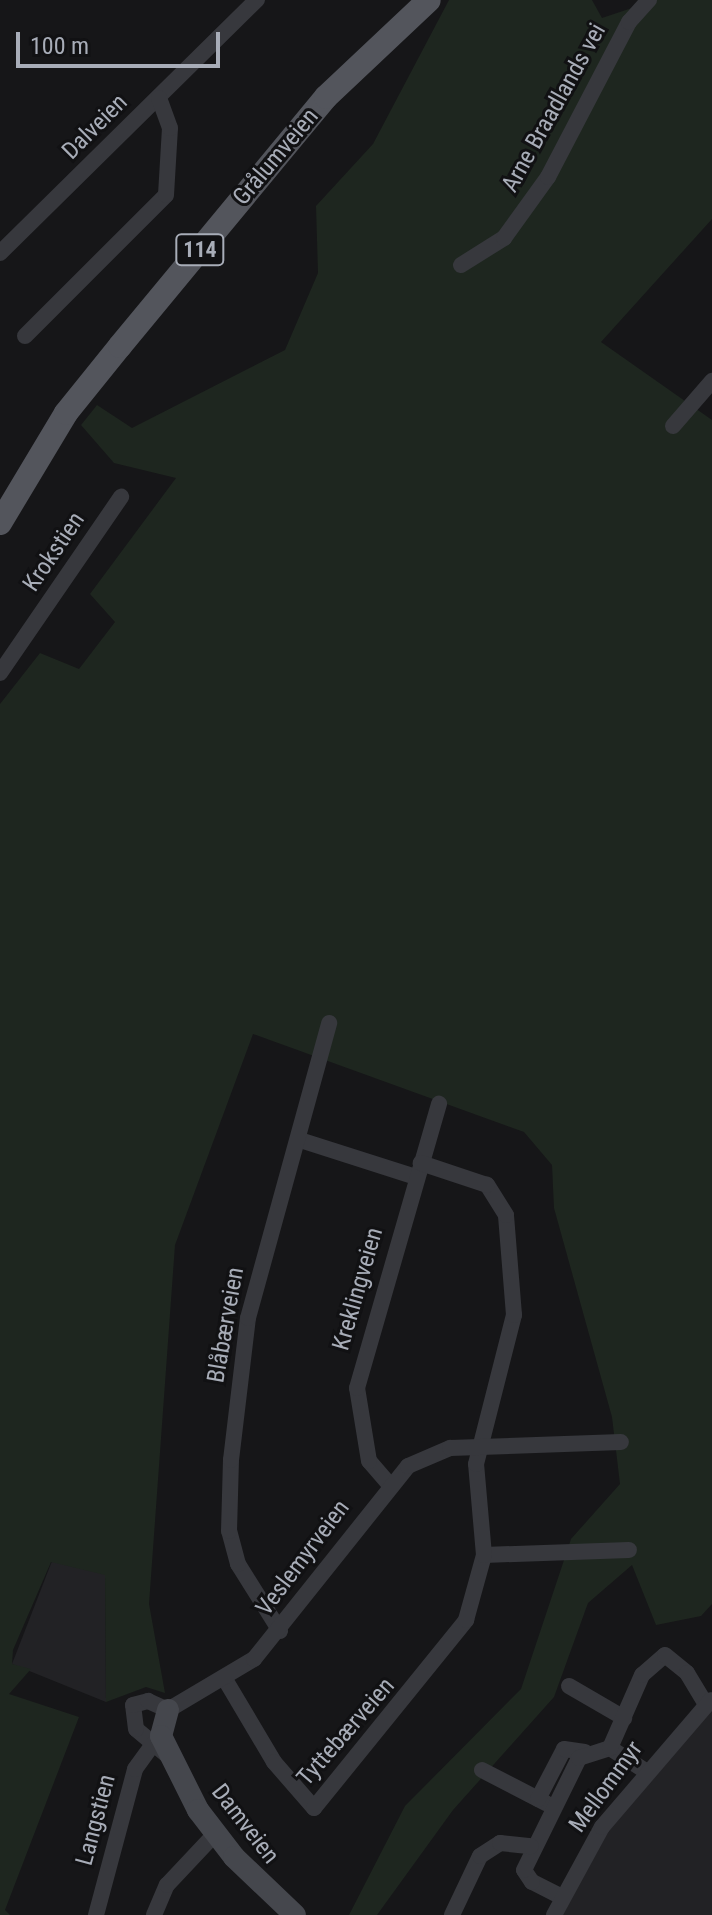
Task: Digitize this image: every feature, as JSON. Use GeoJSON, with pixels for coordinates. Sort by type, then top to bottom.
{"type":"FeatureCollection","features":[{"type":"Feature","properties":{"kind":"main road","name":"Grålumveien"},"geometry":{"type":"LineString","coordinates":[[0,523],[66,413],[120,346],[326,97],[429,0]]}},
{"type":"Feature","properties":{"kind":"street","name":"Dalveien"},"geometry":{"type":"LineString","coordinates":[[0,253],[257,0]]}},
{"type":"Feature","properties":{"kind":"street","name":"Arne Braadlands vei"},"geometry":{"type":"LineString","coordinates":[[461,265],[513,226],[548,177],[629,22],[649,0]]}},
{"type":"Feature","properties":{"kind":"street"},"geometry":{"type":"LineString","coordinates":[[25,336],[166,195],[170,128],[159,98]]}},
{"type":"Feature","properties":{"kind":"street"},"geometry":{"type":"LineString","coordinates":[[673,426],[712,381]]}},
{"type":"Feature","properties":{"kind":"street","name":"Krokstien"},"geometry":{"type":"LineString","coordinates":[[0,673],[121,497]]}},
{"type":"Feature","properties":{"kind":"street","name":"Blåbærveien"},"geometry":{"type":"LineString","coordinates":[[280,1631],[238,1564],[229,1531],[231,1460],[248,1318],[300,1140],[329,1023]]}},
{"type":"Feature","properties":{"kind":"street","name":"Kreklingveien"},"geometry":{"type":"LineString","coordinates":[[389,1484],[369,1461],[357,1388],[439,1104]]}},
{"type":"Feature","properties":{"kind":"street","name":"Tyttebærveien"},"geometry":{"type":"LineString","coordinates":[[226,1681],[274,1762],[314,1808],[459,1632],[484,1555],[479,1447],[514,1315],[506,1215],[487,1185],[300,1140]]}},
{"type":"Feature","properties":{"kind":"street"},"geometry":{"type":"LineString","coordinates":[[479,1447],[621,1442]]}},
{"type":"Feature","properties":{"kind":"street","name":"Veslemyrveien"},"geometry":{"type":"LineString","coordinates":[[168,1710],[226,1681],[280,1631],[389,1484],[430,1455],[479,1447]]}},
{"type":"Feature","properties":{"kind":"street"},"geometry":{"type":"LineString","coordinates":[[484,1555],[629,1550]]}},
{"type":"Feature","properties":{"kind":"street"},"geometry":{"type":"LineString","coordinates":[[610,1748],[642,1675],[665,1655],[687,1673],[709,1702]]}},
{"type":"Feature","properties":{"kind":"street"},"geometry":{"type":"LineString","coordinates":[[569,1686],[624,1718]]}},
{"type":"Feature","properties":{"kind":"street","name":"Damveien"},"geometry":{"type":"LineString","coordinates":[[160,1749],[160,1727],[168,1710],[148,1701],[131,1709],[136,1729],[160,1749],[214,1835],[295,1915]]}},
{"type":"Feature","properties":{"kind":"street","name":"Mellommyr"},"geometry":{"type":"LineString","coordinates":[[554,1915],[562,1897],[644,1770],[709,1702]]}},
{"type":"Feature","properties":{"kind":"street"},"geometry":{"type":"LineString","coordinates":[[562,1897],[526,1877],[531,1846],[564,1749],[585,1752],[610,1748],[644,1770]]}},
{"type":"Feature","properties":{"kind":"street","name":"Langstien"},"geometry":{"type":"LineString","coordinates":[[96,1915],[135,1769],[160,1749]]}},
{"type":"Feature","properties":{"kind":"street"},"geometry":{"type":"LineString","coordinates":[[482,1770],[544,1803]]}},
{"type":"Feature","properties":{"kind":"street"},"geometry":{"type":"LineString","coordinates":[[154,1915],[167,1885],[214,1835]]}},
{"type":"Feature","properties":{"kind":"street"},"geometry":{"type":"LineString","coordinates":[[452,1915],[480,1856],[500,1843],[531,1846]]}},
{"type":"Feature","properties":{"kind":"shaded area"},"geometry":{"type":"Polygon","coordinates":[[[449,0],[592,0],[602,18],[656,0],[712,0],[712,219],[601,342],[712,420],[712,1604],[701,1616],[656,1625],[632,1565],[588,1603],[554,1697],[453,1810],[377,1915],[349,1915],[405,1806],[521,1689],[571,1539],[620,1484],[612,1417],[554,1208],[552,1165],[524,1132],[253,1034],[175,1245],[149,1604],[165,1693],[146,1687],[106,1702],[105,1575],[51,1562],[13,1650],[12,1664],[31,1669],[9,1694],[79,1717],[5,1910],[10,1915],[0,1915],[0,704],[40,653],[79,669],[115,622],[90,594],[176,478],[114,463],[81,425],[97,405],[132,428],[285,350],[318,273],[316,206],[373,144],[449,0]]]}},
{"type":"Feature","properties":{"kind":"shaded area"},"geometry":{"type":"Polygon","coordinates":[[[52,1561],[105,1574],[106,1702],[12,1664],[52,1561]]]}},
{"type":"Feature","properties":{"kind":"shaded area"},"geometry":{"type":"Polygon","coordinates":[[[712,1699],[712,1915],[555,1915],[602,1827],[712,1699]]]}}]}
